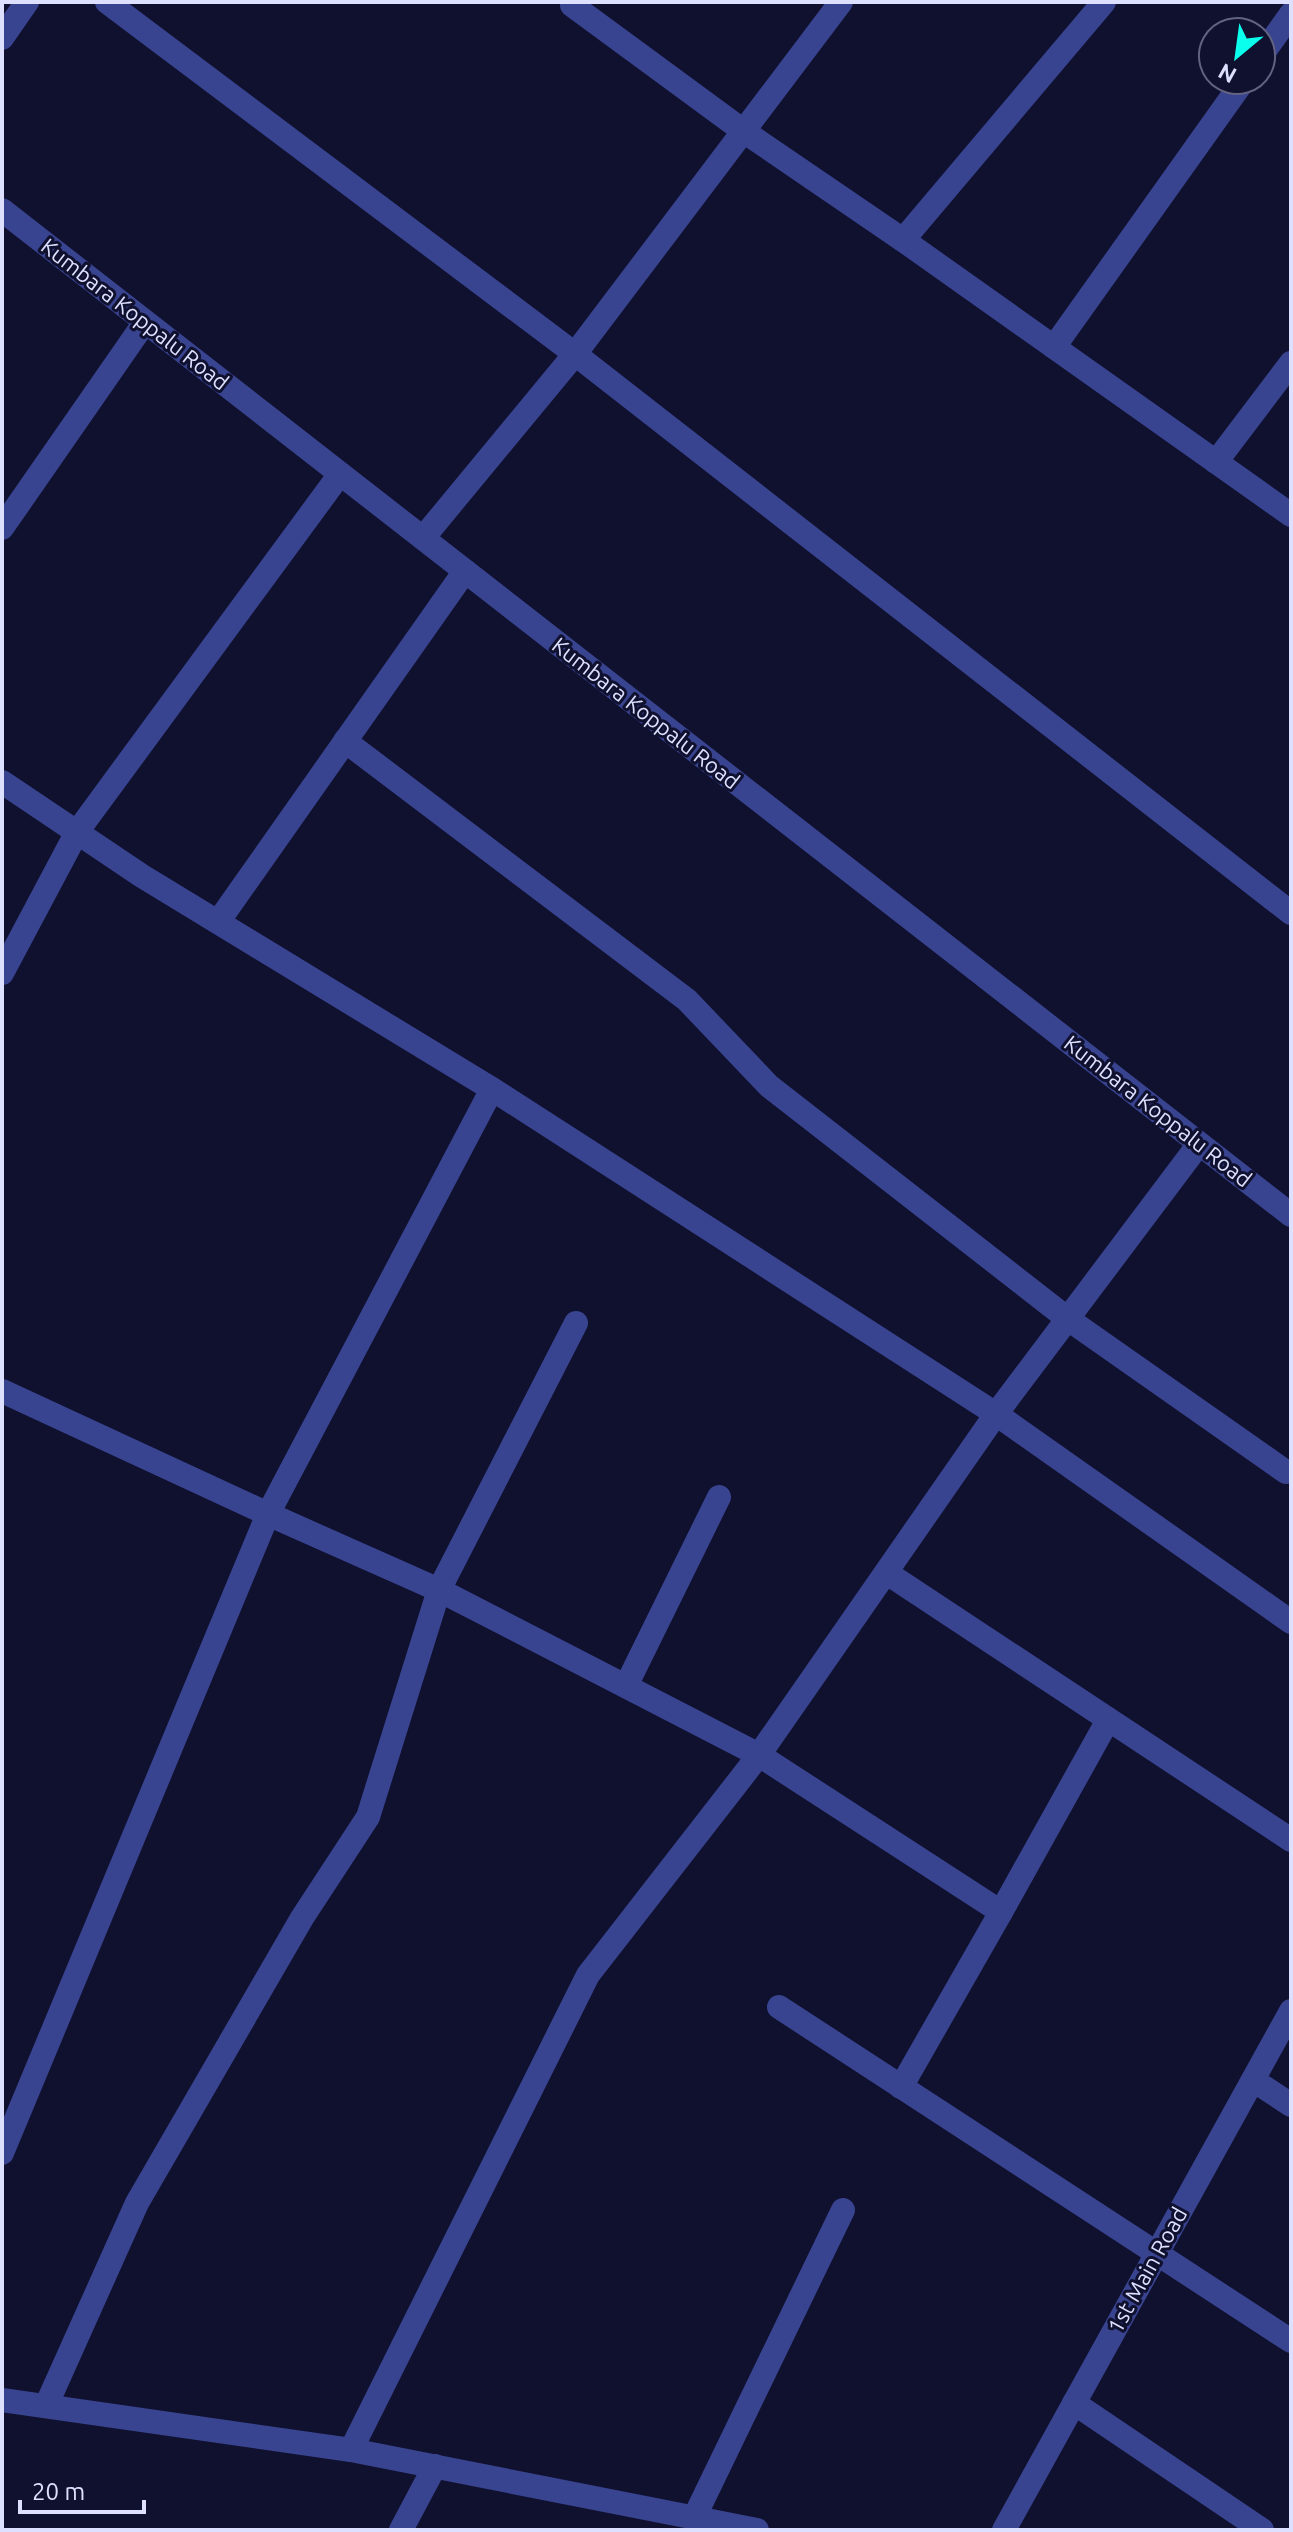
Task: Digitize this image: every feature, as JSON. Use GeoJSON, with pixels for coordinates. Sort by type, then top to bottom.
{"type":"FeatureCollection","features":[{"type":"Feature","properties":{"kind":"street"},"geometry":{"type":"LineString","coordinates":[[2,38],[27,2]]}},
{"type":"Feature","properties":{"kind":"street"},"geometry":{"type":"LineString","coordinates":[[107,2],[575,354],[1291,913]]}},
{"type":"Feature","properties":{"kind":"street"},"geometry":{"type":"LineString","coordinates":[[572,2],[742,130],[1291,515]]}},
{"type":"Feature","properties":{"kind":"street"},"geometry":{"type":"LineString","coordinates":[[423,538],[575,354],[841,2]]}},
{"type":"Feature","properties":{"kind":"street"},"geometry":{"type":"LineString","coordinates":[[903,240],[1104,2]]}},
{"type":"Feature","properties":{"kind":"street"},"geometry":{"type":"LineString","coordinates":[[1277,34],[1291,14]]}},
{"type":"Feature","properties":{"kind":"street"},"geometry":{"type":"LineString","coordinates":[[1054,347],[1233,96]]}},
{"type":"Feature","properties":{"kind":"street","name":"Kumbara Koppalu Road"},"geometry":{"type":"LineString","coordinates":[[2,210],[1291,1215]]}},
{"type":"Feature","properties":{"kind":"street"},"geometry":{"type":"LineString","coordinates":[[2,528],[145,322]]}},
{"type":"Feature","properties":{"kind":"street"},"geometry":{"type":"LineString","coordinates":[[1216,462],[1291,363]]}},
{"type":"Feature","properties":{"kind":"street"},"geometry":{"type":"LineString","coordinates":[[2,973],[77,832],[340,474]]}},
{"type":"Feature","properties":{"kind":"street"},"geometry":{"type":"LineString","coordinates":[[218,922],[465,571]]}},
{"type":"Feature","properties":{"kind":"street"},"geometry":{"type":"LineString","coordinates":[[345,741],[687,1000],[769,1086],[1068,1319],[1286,1472]]}},
{"type":"Feature","properties":{"kind":"street"},"geometry":{"type":"LineString","coordinates":[[2,782],[218,922],[492,1089],[996,1414],[1291,1622]]}},
{"type":"Feature","properties":{"kind":"street"},"geometry":{"type":"LineString","coordinates":[[2,2153],[268,1514],[492,1089]]}},
{"type":"Feature","properties":{"kind":"street"},"geometry":{"type":"LineString","coordinates":[[351,2450],[588,1975],[759,1755],[996,1414],[1199,1144]]}},
{"type":"Feature","properties":{"kind":"street"},"geometry":{"type":"LineString","coordinates":[[46,2406],[137,2203],[302,1918],[368,1817],[439,1590],[576,1323]]}},
{"type":"Feature","properties":{"kind":"street"},"geometry":{"type":"LineString","coordinates":[[2,1391],[439,1590],[759,1755],[1001,1912]]}},
{"type":"Feature","properties":{"kind":"street"},"geometry":{"type":"LineString","coordinates":[[626,1686],[719,1497]]}},
{"type":"Feature","properties":{"kind":"street"},"geometry":{"type":"LineString","coordinates":[[887,1573],[1291,1840]]}},
{"type":"Feature","properties":{"kind":"street"},"geometry":{"type":"LineString","coordinates":[[901,2087],[1108,1720]]}},
{"type":"Feature","properties":{"kind":"street"},"geometry":{"type":"LineString","coordinates":[[779,2007],[1291,2341]]}},
{"type":"Feature","properties":{"kind":"street","name":"1st Main Road"},"geometry":{"type":"LineString","coordinates":[[1004,2530],[1291,2011]]}},
{"type":"Feature","properties":{"kind":"street"},"geometry":{"type":"LineString","coordinates":[[1253,2080],[1291,2105]]}},
{"type":"Feature","properties":{"kind":"street"},"geometry":{"type":"LineString","coordinates":[[694,2518],[843,2210]]}},
{"type":"Feature","properties":{"kind":"street"},"geometry":{"type":"LineString","coordinates":[[2,2400],[351,2450],[757,2530]]}},
{"type":"Feature","properties":{"kind":"street"},"geometry":{"type":"LineString","coordinates":[[1074,2403],[1262,2530]]}},
{"type":"Feature","properties":{"kind":"street"},"geometry":{"type":"LineString","coordinates":[[401,2530],[435,2466]]}}]}
